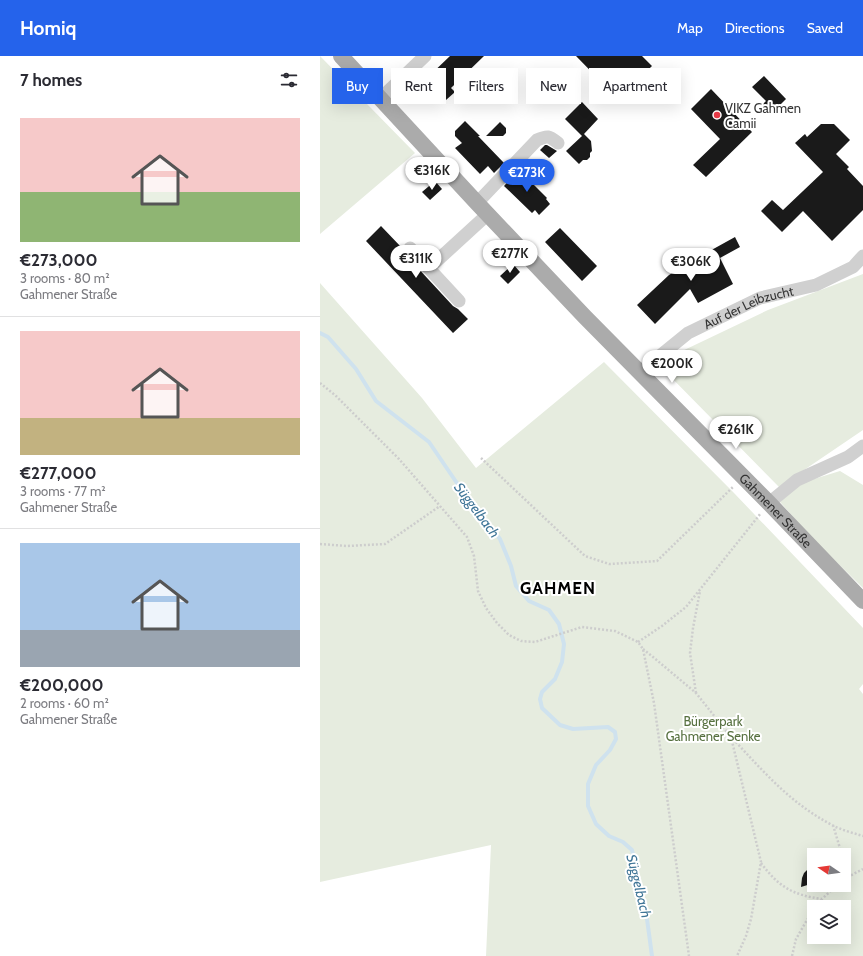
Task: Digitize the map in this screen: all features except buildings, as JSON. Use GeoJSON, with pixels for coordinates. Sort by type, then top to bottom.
{"type":"FeatureCollection","features":[{"type":"Feature","properties":{"kind":"main road","name":"Gahmener Straße"},"geometry":{"type":"LineString","coordinates":[[341,56],[352,68]]}},
{"type":"Feature","properties":{"kind":"main road","name":"Gahmener Straße"},"geometry":{"type":"LineString","coordinates":[[383,102],[585,317],[769,503],[863,601]]}},
{"type":"Feature","properties":{"kind":"street"},"geometry":{"type":"LineString","coordinates":[[383,96],[425,56]]}},
{"type":"Feature","properties":{"kind":"street"},"geometry":{"type":"LineString","coordinates":[[429,268],[482,208],[537,140],[544,136],[550,137],[558,143]]}},
{"type":"Feature","properties":{"kind":"street"},"geometry":{"type":"LineString","coordinates":[[410,248],[459,301]]}},
{"type":"Feature","properties":{"kind":"street","name":"Auf der Leibzucht"},"geometry":{"type":"LineString","coordinates":[[640,372],[688,333],[760,298],[816,285],[853,267],[863,256]]}},
{"type":"Feature","properties":{"kind":"street"},"geometry":{"type":"LineString","coordinates":[[769,503],[797,480],[848,457],[863,446]]}},
{"type":"Feature","properties":{"kind":"path"},"geometry":{"type":"LineString","coordinates":[[320,383],[336,396],[399,459],[467,537],[474,556],[478,591],[486,608],[497,623],[509,635],[521,641],[534,642],[582,627],[614,631],[638,642],[643,650],[654,703],[689,956]]}},
{"type":"Feature","properties":{"kind":"path"},"geometry":{"type":"LineString","coordinates":[[481,458],[585,556],[609,564],[657,561],[743,477]]}},
{"type":"Feature","properties":{"kind":"path"},"geometry":{"type":"LineString","coordinates":[[638,642],[662,626],[686,607],[769,503]]}},
{"type":"Feature","properties":{"kind":"path"},"geometry":{"type":"LineString","coordinates":[[320,544],[347,546],[385,544],[440,506]]}},
{"type":"Feature","properties":{"kind":"path"},"geometry":{"type":"LineString","coordinates":[[696,693],[690,653],[700,590]]}},
{"type":"Feature","properties":{"kind":"path"},"geometry":{"type":"LineString","coordinates":[[643,650],[696,693],[732,737],[782,790],[811,813],[833,825],[863,836]]}},
{"type":"Feature","properties":{"kind":"path"},"geometry":{"type":"LineString","coordinates":[[732,737],[761,862],[751,919],[746,936],[737,956]]}},
{"type":"Feature","properties":{"kind":"path"},"geometry":{"type":"LineString","coordinates":[[833,825],[840,848]]}},
{"type":"Feature","properties":{"kind":"path"},"geometry":{"type":"LineString","coordinates":[[761,862],[776,881],[785,888],[804,897],[822,899],[830,892]]}},
{"type":"Feature","properties":{"kind":"path"},"geometry":{"type":"LineString","coordinates":[[851,875],[863,869]]}},
{"type":"Feature","properties":{"kind":"path"},"geometry":{"type":"LineString","coordinates":[[792,956],[796,939],[807,919]]}},
{"type":"Feature","properties":{"kind":"green space"},"geometry":{"type":"Polygon","coordinates":[[[320,56],[332,68],[332,104],[367,104],[415,153],[320,234],[320,56]]]}},
{"type":"Feature","properties":{"kind":"green space"},"geometry":{"type":"Polygon","coordinates":[[[863,274],[863,430],[779,487],[657,363],[768,310],[863,274]]]}},
{"type":"Feature","properties":{"kind":"green space","name":"Bürgerpark Gahmener Senke"},"geometry":{"type":"Polygon","coordinates":[[[320,283],[422,398],[476,468],[604,362],[734,493],[863,628],[863,684],[859,689],[863,694],[863,956],[486,956],[491,845],[320,882],[320,283]]]}},
{"type":"Feature","properties":{"kind":"green space"},"geometry":{"type":"Polygon","coordinates":[[[840,471],[863,485],[863,588],[812,538],[780,502],[801,483],[840,471]]]}},
{"type":"Feature","properties":{"kind":"waterway","name":"Süggelbach"},"geometry":{"type":"LineString","coordinates":[[320,333],[328,337],[356,369],[376,401],[429,442],[463,492],[500,539],[511,566],[516,586],[529,601],[549,610],[559,624],[564,644],[562,662],[555,679],[542,692],[540,699],[542,708],[560,725],[573,729],[608,727],[615,732],[616,739],[610,750],[596,765],[588,784],[588,806],[596,824],[609,836],[623,842],[632,850],[638,876],[639,893],[647,919],[652,956]]}},
{"type":"Feature","properties":{"kind":"place","name":"VIKZ Gahmen Camii"},"geometry":{"type":"Point","coordinates":[717,115]}},
{"type":"Feature","properties":{"kind":"district","name":"GAHMEN"},"geometry":{"type":"Point","coordinates":[558,588]}}]}
